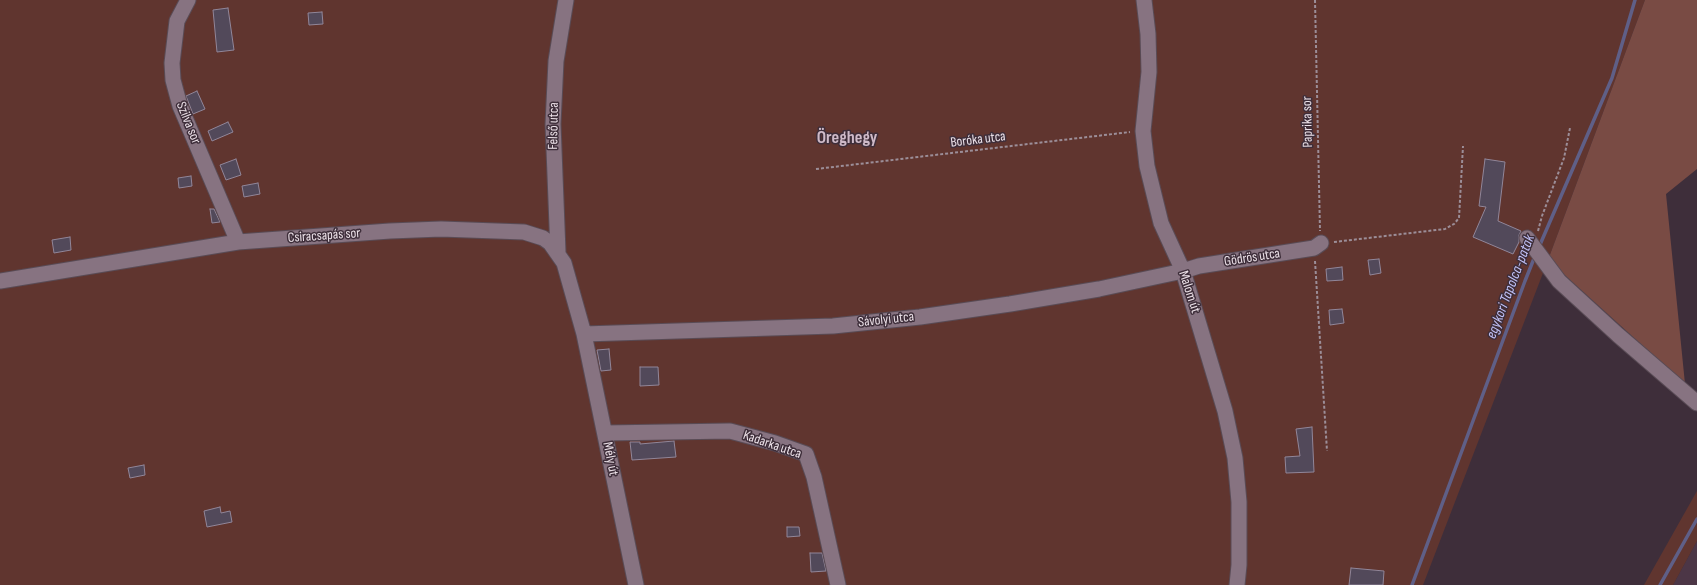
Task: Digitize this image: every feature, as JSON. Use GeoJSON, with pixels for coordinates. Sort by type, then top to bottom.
{"type":"FeatureCollection","features":[{"type":"Feature","properties":{"kind":"street","name":"Szilva sor"},"geometry":{"type":"LineString","coordinates":[[188,0],[177,21],[172,63],[173,80],[180,106],[238,242]]}},
{"type":"Feature","properties":{"kind":"street","name":"Felső utca"},"geometry":{"type":"LineString","coordinates":[[558,252],[553,124],[556,61],[566,0]]}},
{"type":"Feature","properties":{"kind":"street","name":"Malom út"},"geometry":{"type":"LineString","coordinates":[[1144,0],[1148,34],[1149,72],[1143,131],[1147,166],[1162,223],[1183,271],[1225,411],[1235,458],[1240,502],[1239,565],[1237,585]]}},
{"type":"Feature","properties":{"kind":"street","name":"Csiracsapás sor"},"geometry":{"type":"LineString","coordinates":[[0,281],[238,242],[390,231],[441,230],[524,232],[543,238],[558,252],[569,277],[584,334]]}},
{"type":"Feature","properties":{"kind":"street","name":"Gödrös utca"},"geometry":{"type":"LineString","coordinates":[[1183,271],[1199,266],[1317,246]]}},
{"type":"Feature","properties":{"kind":"street"},"geometry":{"type":"LineString","coordinates":[[1535,248],[1559,282],[1697,403]]}},
{"type":"Feature","properties":{"kind":"street","name":"Sávolyi utca"},"geometry":{"type":"LineString","coordinates":[[584,334],[833,326],[1010,304],[1098,289],[1183,271]]}},
{"type":"Feature","properties":{"kind":"street","name":"Mély út"},"geometry":{"type":"LineString","coordinates":[[584,334],[636,585]]}},
{"type":"Feature","properties":{"kind":"street","name":"Kadarka utca"},"geometry":{"type":"LineString","coordinates":[[605,433],[730,431],[775,443],[806,454],[814,477],[838,585]]}},
{"type":"Feature","properties":{"kind":"path","name":"Paprika sor"},"geometry":{"type":"LineString","coordinates":[[1315,0],[1317,246],[1327,451]]}},
{"type":"Feature","properties":{"kind":"path"},"geometry":{"type":"LineString","coordinates":[[1535,248],[1542,216],[1564,158],[1570,128]]}},
{"type":"Feature","properties":{"kind":"path","name":"Boróka utca"},"geometry":{"type":"LineString","coordinates":[[816,169],[1143,131]]}},
{"type":"Feature","properties":{"kind":"path"},"geometry":{"type":"LineString","coordinates":[[1317,246],[1445,229],[1454,224],[1459,218],[1463,146]]}},
{"type":"Feature","properties":{"kind":"shaded area"},"geometry":{"type":"Polygon","coordinates":[[[0,0],[1645,0],[1548,260],[1423,585],[0,585],[0,0]]]}},
{"type":"Feature","properties":{"kind":"shaded area"},"geometry":{"type":"Polygon","coordinates":[[[1645,0],[1697,0],[1697,169],[1666,194],[1685,384],[1548,260],[1645,0]]]}},
{"type":"Feature","properties":{"kind":"shaded area"},"geometry":{"type":"Polygon","coordinates":[[[1697,491],[1697,541],[1673,585],[1644,585],[1697,491]]]}},
{"type":"Feature","properties":{"kind":"shaded area"},"geometry":{"type":"Polygon","coordinates":[[[1697,541],[1697,585],[1673,585],[1697,541]]]}},
{"type":"Feature","properties":{"kind":"building"},"geometry":{"type":"Polygon","coordinates":[[[228,8],[234,50],[217,52],[213,10],[228,8]]]}},
{"type":"Feature","properties":{"kind":"building"},"geometry":{"type":"Polygon","coordinates":[[[322,12],[323,24],[309,25],[308,13],[322,12]]]}},
{"type":"Feature","properties":{"kind":"building"},"geometry":{"type":"Polygon","coordinates":[[[197,91],[205,109],[193,114],[186,96],[197,91]]]}},
{"type":"Feature","properties":{"kind":"building"},"geometry":{"type":"Polygon","coordinates":[[[228,122],[233,132],[212,141],[208,131],[228,122]]]}},
{"type":"Feature","properties":{"kind":"building"},"geometry":{"type":"Polygon","coordinates":[[[236,159],[241,175],[226,180],[220,165],[236,159]]]}},
{"type":"Feature","properties":{"kind":"building"},"geometry":{"type":"Polygon","coordinates":[[[1485,159],[1505,162],[1498,221],[1521,231],[1519,235],[1519,242],[1513,254],[1473,237],[1486,207],[1479,206],[1485,159]]]}},
{"type":"Feature","properties":{"kind":"building"},"geometry":{"type":"Polygon","coordinates":[[[191,176],[192,186],[179,188],[178,178],[191,176]]]}},
{"type":"Feature","properties":{"kind":"building"},"geometry":{"type":"Polygon","coordinates":[[[258,183],[260,194],[244,197],[242,186],[258,183]]]}},
{"type":"Feature","properties":{"kind":"building"},"geometry":{"type":"Polygon","coordinates":[[[210,209],[214,209],[220,222],[212,223],[210,209]]]}},
{"type":"Feature","properties":{"kind":"building"},"geometry":{"type":"Polygon","coordinates":[[[70,237],[71,250],[54,253],[52,240],[70,237]]]}},
{"type":"Feature","properties":{"kind":"building"},"geometry":{"type":"Polygon","coordinates":[[[1379,259],[1381,273],[1370,275],[1368,260],[1379,259]]]}},
{"type":"Feature","properties":{"kind":"building"},"geometry":{"type":"Polygon","coordinates":[[[1342,267],[1343,280],[1327,281],[1326,269],[1342,267]]]}},
{"type":"Feature","properties":{"kind":"building"},"geometry":{"type":"Polygon","coordinates":[[[1342,309],[1344,323],[1330,325],[1329,310],[1342,309]]]}},
{"type":"Feature","properties":{"kind":"building"},"geometry":{"type":"Polygon","coordinates":[[[609,349],[611,370],[601,371],[597,350],[609,349]]]}},
{"type":"Feature","properties":{"kind":"building"},"geometry":{"type":"Polygon","coordinates":[[[640,367],[658,367],[659,385],[640,386],[640,367]]]}},
{"type":"Feature","properties":{"kind":"building"},"geometry":{"type":"Polygon","coordinates":[[[1312,427],[1314,472],[1286,473],[1285,457],[1300,456],[1296,429],[1312,427]]]}},
{"type":"Feature","properties":{"kind":"building"},"geometry":{"type":"Polygon","coordinates":[[[674,441],[676,457],[632,460],[630,442],[640,442],[640,444],[674,441]]]}},
{"type":"Feature","properties":{"kind":"building"},"geometry":{"type":"Polygon","coordinates":[[[144,465],[145,475],[130,478],[128,468],[144,465]]]}},
{"type":"Feature","properties":{"kind":"building"},"geometry":{"type":"Polygon","coordinates":[[[220,507],[221,513],[230,511],[232,522],[207,527],[204,511],[220,507]]]}},
{"type":"Feature","properties":{"kind":"building"},"geometry":{"type":"Polygon","coordinates":[[[787,527],[799,527],[800,536],[787,537],[787,527]]]}},
{"type":"Feature","properties":{"kind":"building"},"geometry":{"type":"Polygon","coordinates":[[[810,553],[822,553],[826,571],[811,572],[810,553]]]}},
{"type":"Feature","properties":{"kind":"building"},"geometry":{"type":"Polygon","coordinates":[[[1351,568],[1384,571],[1383,585],[1349,585],[1351,568]]]}},
{"type":"Feature","properties":{"kind":"waterway","name":"egykori Tapolca-patak"},"geometry":{"type":"LineString","coordinates":[[1539,247],[1612,78],[1635,0]]}},
{"type":"Feature","properties":{"kind":"waterway","name":"egykori Tapolca-patak"},"geometry":{"type":"LineString","coordinates":[[1412,585],[1535,256]]}},
{"type":"Feature","properties":{"kind":"waterway"},"geometry":{"type":"LineString","coordinates":[[1660,585],[1697,519]]}},
{"type":"Feature","properties":{"kind":"district","name":"Öreghegy"},"geometry":{"type":"Point","coordinates":[847,138]}}]}
